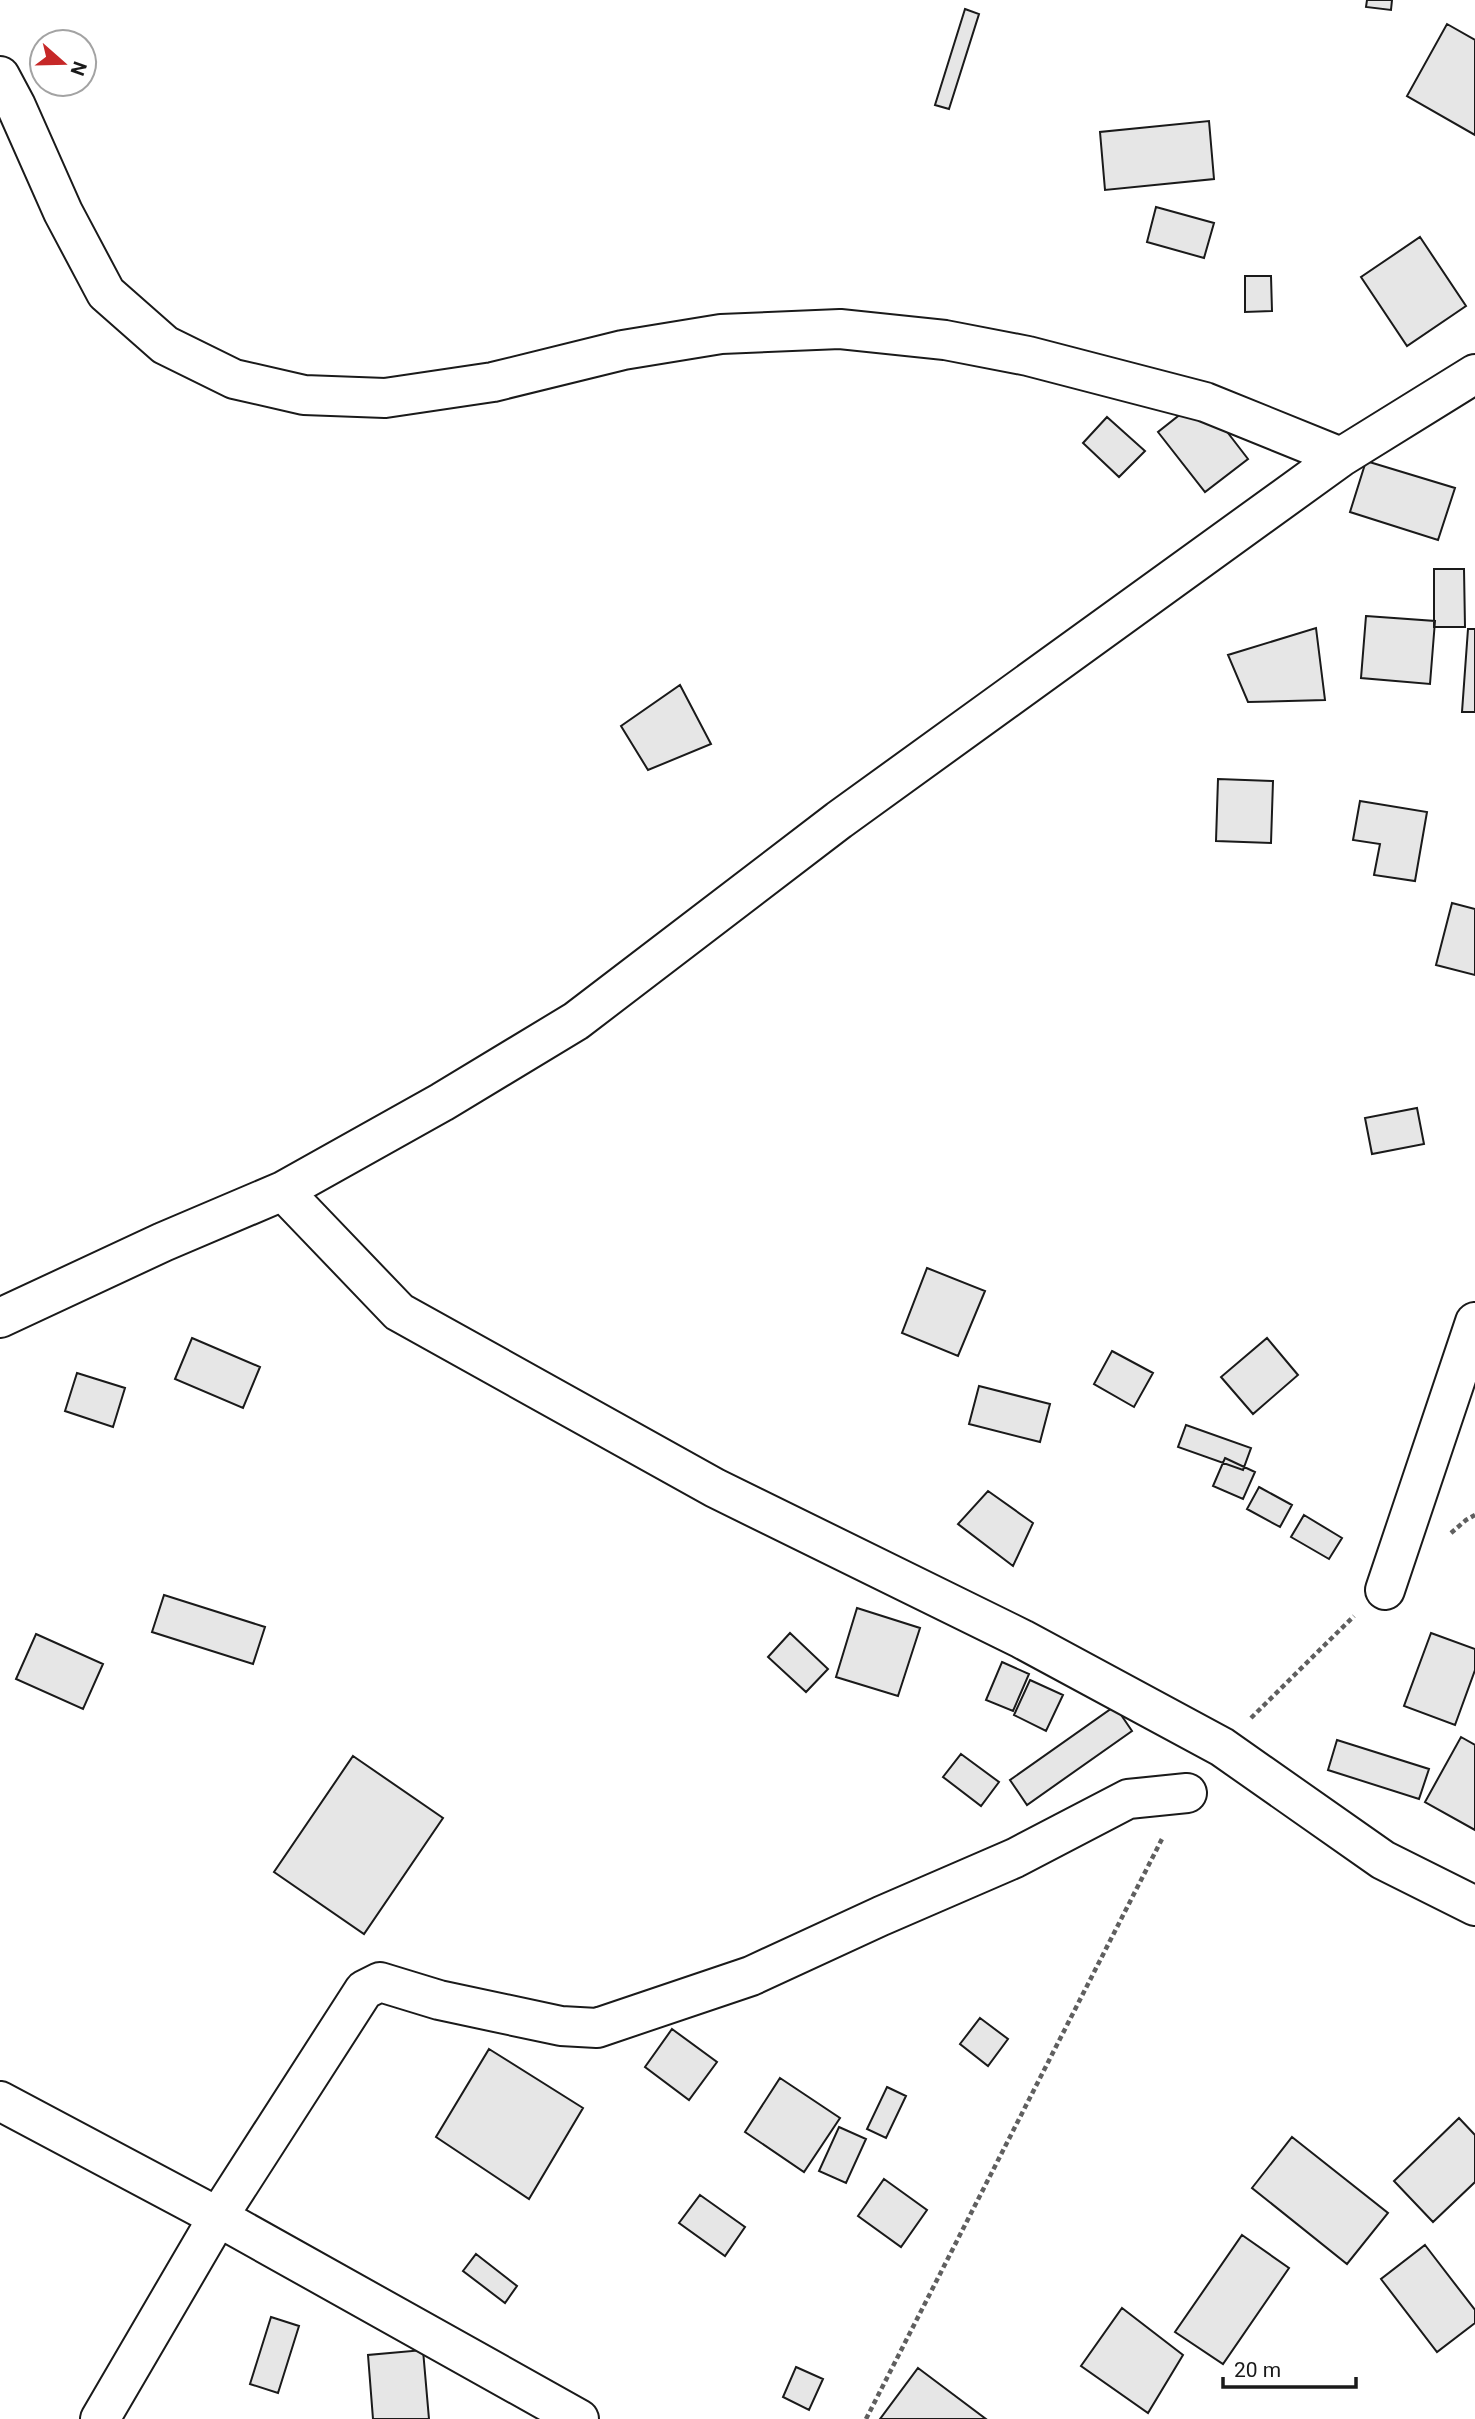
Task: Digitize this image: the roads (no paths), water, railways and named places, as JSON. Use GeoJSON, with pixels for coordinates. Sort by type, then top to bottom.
{"type":"FeatureCollection","features":[{"type":"Feature","properties":{"kind":"street"},"geometry":{"type":"LineString","coordinates":[[0,76],[63,212],[106,293],[165,345],[234,379],[304,395],[385,398],[493,382],[623,350],[721,334],[840,329],[944,341],[1028,356],[1205,402],[1341,457]]}},
{"type":"Feature","properties":{"kind":"street"},"geometry":{"type":"LineString","coordinates":[[0,1318],[163,1242],[283,1191],[442,1102],[576,1021],[850,812],[1341,457],[1475,374]]}},
{"type":"Feature","properties":{"kind":"street"},"geometry":{"type":"LineString","coordinates":[[283,1191],[399,1312],[715,1488],[1022,1639],[1222,1747],[1383,1860],[1475,1906]]}},
{"type":"Feature","properties":{"kind":"street"},"geometry":{"type":"LineString","coordinates":[[1385,1590],[1475,1322]]}},
{"type":"Feature","properties":{"kind":"street"},"geometry":{"type":"LineString","coordinates":[[100,2419],[218,2217],[364,1990],[380,1982],[439,2000],[547,2023],[597,2028],[751,1976],[1015,1858],[1128,1799],[1187,1793]]}},
{"type":"Feature","properties":{"kind":"street"},"geometry":{"type":"LineString","coordinates":[[0,2101],[218,2217],[579,2419]]}}]}
